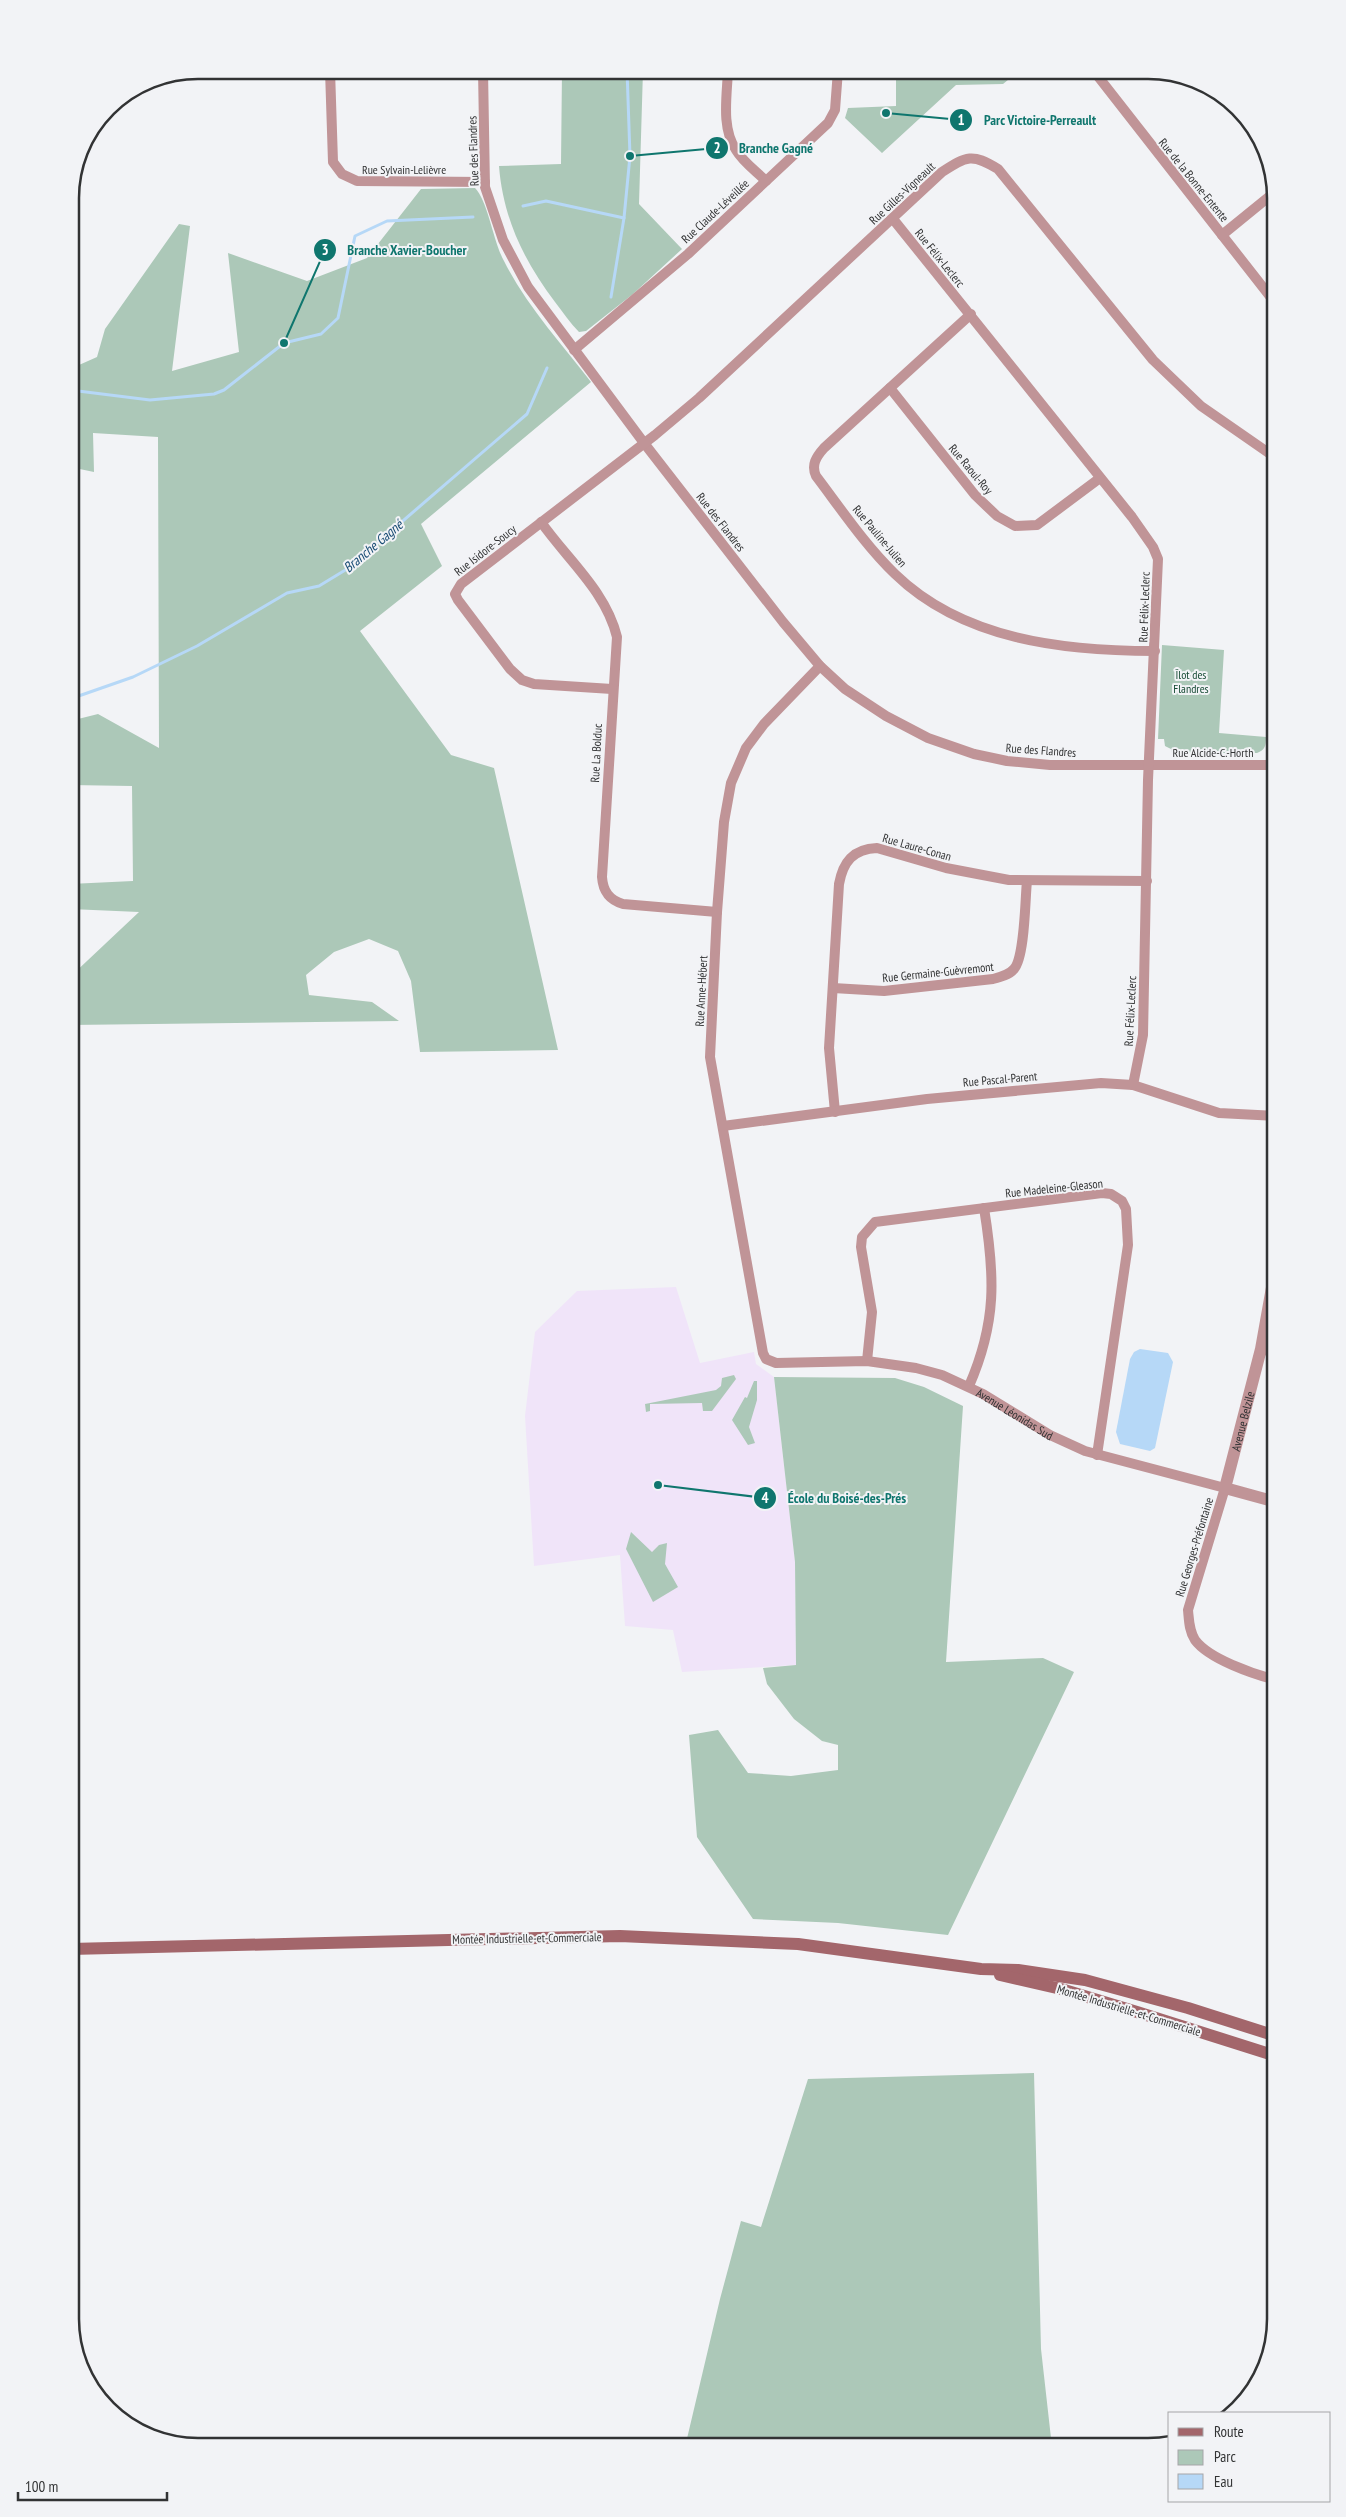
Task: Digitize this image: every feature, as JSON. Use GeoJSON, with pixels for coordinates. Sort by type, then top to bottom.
{"type":"FeatureCollection","features":[{"type":"Feature","properties":{"kind":"main road","name":"Montée Industrielle-et-Commerciale"},"geometry":{"type":"LineString","coordinates":[[79,1949],[620,1936],[798,1944],[981,1969],[1018,1970],[1085,1980],[1188,2008],[1267,2033]]}},
{"type":"Feature","properties":{"kind":"main road","name":"Montée Industrielle-et-Commerciale"},"geometry":{"type":"LineString","coordinates":[[981,1969],[1137,2012],[1267,2053]]}},
{"type":"Feature","properties":{"kind":"street","name":"Rue Sylvain-Lelièvre"},"geometry":{"type":"LineString","coordinates":[[330,79],[333,162],[342,174],[357,181],[485,182]]}},
{"type":"Feature","properties":{"kind":"street","name":"Rue des Flandres"},"geometry":{"type":"LineString","coordinates":[[483,79],[485,182],[503,240],[528,287],[644,443],[820,666],[845,689],[886,716],[928,738],[974,754],[1007,761],[1050,765],[1150,765]]}},
{"type":"Feature","properties":{"kind":"street"},"geometry":{"type":"LineString","coordinates":[[728,79],[726,126],[729,139],[737,152],[766,181]]}},
{"type":"Feature","properties":{"kind":"street","name":"Rue Claude-Léveillée"},"geometry":{"type":"LineString","coordinates":[[574,350],[688,254],[828,123],[835,110],[837,79]]}},
{"type":"Feature","properties":{"kind":"street","name":"Rue de la Bonne-Entente"},"geometry":{"type":"LineString","coordinates":[[1100,79],[1267,292]]}},
{"type":"Feature","properties":{"kind":"street","name":"Rue Gilles-Vigneault"},"geometry":{"type":"LineString","coordinates":[[644,443],[698,398],[942,172],[963,159],[980,158],[998,169],[1153,360],[1201,406],[1267,452]]}},
{"type":"Feature","properties":{"kind":"street"},"geometry":{"type":"LineString","coordinates":[[1222,235],[1267,198]]}},
{"type":"Feature","properties":{"kind":"street","name":"Rue Félix-Leclerc"},"geometry":{"type":"LineString","coordinates":[[893,219],[1137,525],[1158,559],[1150,765],[1143,1035],[1133,1085]]}},
{"type":"Feature","properties":{"kind":"street","name":"Rue Pauline-Julien"},"geometry":{"type":"LineString","coordinates":[[970,314],[818,454],[813,469],[816,476],[871,548],[895,574],[941,608],[978,627],[1045,643],[1155,651]]}},
{"type":"Feature","properties":{"kind":"street","name":"Rue Raoul-Roy"},"geometry":{"type":"LineString","coordinates":[[890,388],[974,495],[997,516],[1015,526],[1038,525],[1100,478]]}},
{"type":"Feature","properties":{"kind":"street","name":"Rue Isidore-Soucy"},"geometry":{"type":"LineString","coordinates":[[612,689],[534,684],[522,680],[510,669],[456,597],[461,584],[644,443]]}},
{"type":"Feature","properties":{"kind":"street","name":"Rue La Bolduc"},"geometry":{"type":"LineString","coordinates":[[541,522],[598,595],[612,618],[617,637],[612,689],[602,877],[607,894],[623,904],[717,912]]}},
{"type":"Feature","properties":{"kind":"street","name":"Rue Anne-Hébert"},"geometry":{"type":"LineString","coordinates":[[761,1344],[710,1057],[717,912],[724,822],[735,772],[758,731],[820,666]]}},
{"type":"Feature","properties":{"kind":"street","name":"Rue Alcide-C.-Horth"},"geometry":{"type":"LineString","coordinates":[[1150,765],[1267,765]]}},
{"type":"Feature","properties":{"kind":"street","name":"Rue Laure-Conan"},"geometry":{"type":"LineString","coordinates":[[835,1112],[829,1056],[841,876],[846,862],[859,851],[877,848],[966,873],[1027,881],[1147,882]]}},
{"type":"Feature","properties":{"kind":"street","name":"Rue Germaine-Guèvremont"},"geometry":{"type":"LineString","coordinates":[[833,988],[884,991],[993,979],[1008,974],[1013,970],[1020,958],[1027,881]]}},
{"type":"Feature","properties":{"kind":"street","name":"Rue Pascal-Parent"},"geometry":{"type":"LineString","coordinates":[[723,1126],[1005,1091],[1101,1083],[1133,1085],[1212,1111],[1267,1115]]}},
{"type":"Feature","properties":{"kind":"street","name":"Rue Madeleine-Gleason"},"geometry":{"type":"LineString","coordinates":[[867,1361],[872,1312],[862,1237],[875,1222],[1102,1193],[1112,1194],[1122,1201],[1126,1209],[1128,1245],[1098,1455]]}},
{"type":"Feature","properties":{"kind":"street"},"geometry":{"type":"LineString","coordinates":[[969,1386],[986,1344],[992,1296],[984,1208]]}},
{"type":"Feature","properties":{"kind":"street","name":"Avenue Belzile"},"geometry":{"type":"LineString","coordinates":[[1225,1488],[1262,1349],[1267,1319]]}},
{"type":"Feature","properties":{"kind":"street","name":"Avenue Léonidas Sud"},"geometry":{"type":"LineString","coordinates":[[761,1344],[764,1356],[776,1363],[867,1361],[916,1368],[942,1375],[969,1386],[1050,1435],[1098,1455],[1267,1500]]}},
{"type":"Feature","properties":{"kind":"street"},"geometry":{"type":"LineString","coordinates":[[1262,1349],[1267,1350]]}},
{"type":"Feature","properties":{"kind":"street","name":"Rue Georges-Préfontaine"},"geometry":{"type":"LineString","coordinates":[[1225,1488],[1188,1610],[1189,1625],[1194,1639],[1205,1651],[1267,1676]]}},
{"type":"Feature","properties":{"kind":"shaded area"},"geometry":{"type":"Polygon","coordinates":[[[676,1287],[700,1363],[754,1352],[756,1364],[774,1377],[795,1562],[796,1665],[682,1672],[673,1630],[625,1626],[620,1555],[534,1566],[525,1416],[535,1332],[577,1291],[676,1287]]]}},
{"type":"Feature","properties":{"kind":"green space"},"geometry":{"type":"Polygon","coordinates":[[[562,79],[643,79],[639,204],[682,249],[633,294],[586,331],[579,332],[544,287],[525,255],[510,221],[501,185],[499,166],[561,164],[562,79]]]}},
{"type":"Feature","properties":{"kind":"green space"},"geometry":{"type":"Polygon","coordinates":[[[896,79],[1009,79],[1003,84],[956,85],[882,153],[845,118],[848,108],[896,106],[896,79]]]}},
{"type":"Feature","properties":{"kind":"green space"},"geometry":{"type":"Polygon","coordinates":[[[475,188],[480,194],[487,212],[500,253],[513,277],[544,323],[591,382],[421,524],[442,566],[360,631],[451,755],[494,768],[558,1050],[420,1052],[411,981],[398,951],[369,939],[334,952],[306,975],[309,995],[372,1002],[399,1021],[79,1025],[79,969],[139,912],[79,909],[79,884],[133,881],[132,786],[79,785],[79,719],[98,714],[159,748],[158,437],[93,433],[94,472],[79,469],[79,365],[97,357],[105,329],[179,224],[190,226],[172,371],[239,352],[228,253],[307,281],[367,258],[421,189],[475,188]]]}},
{"type":"Feature","properties":{"kind":"green space","name":"Îlot des Flandres"},"geometry":{"type":"Polygon","coordinates":[[[1162,645],[1224,650],[1219,733],[1266,737],[1262,750],[1257,753],[1172,753],[1171,749],[1165,746],[1164,739],[1158,739],[1162,645]]]}},
{"type":"Feature","properties":{"kind":"green space"},"geometry":{"type":"Polygon","coordinates":[[[734,1375],[736,1379],[712,1411],[703,1411],[702,1403],[650,1404],[650,1411],[646,1412],[645,1404],[716,1390],[721,1386],[722,1378],[734,1375]]]}},
{"type":"Feature","properties":{"kind":"green space"},"geometry":{"type":"Polygon","coordinates":[[[774,1377],[895,1378],[924,1387],[963,1406],[946,1662],[1043,1658],[1074,1672],[948,1935],[838,1923],[753,1919],[697,1837],[689,1735],[718,1730],[748,1773],[791,1776],[838,1770],[838,1745],[822,1741],[794,1719],[767,1684],[763,1668],[796,1665],[795,1562],[774,1377]]]}},
{"type":"Feature","properties":{"kind":"green space"},"geometry":{"type":"Polygon","coordinates":[[[754,1381],[757,1381],[757,1400],[749,1427],[755,1443],[748,1445],[732,1420],[745,1397],[747,1398],[754,1381]]]}},
{"type":"Feature","properties":{"kind":"green space"},"geometry":{"type":"Polygon","coordinates":[[[631,1532],[652,1552],[659,1545],[667,1543],[665,1564],[678,1587],[653,1602],[626,1549],[631,1532]]]}},
{"type":"Feature","properties":{"kind":"green space"},"geometry":{"type":"Polygon","coordinates":[[[1034,2073],[1041,2349],[1051,2438],[687,2438],[720,2299],[741,2221],[761,2227],[808,2079],[1034,2073]]]}},
{"type":"Feature","properties":{"kind":"water"},"geometry":{"type":"Polygon","coordinates":[[[1140,1349],[1168,1353],[1173,1362],[1155,1448],[1150,1451],[1120,1444],[1116,1432],[1130,1359],[1134,1352],[1140,1349]]]}},
{"type":"Feature","properties":{"kind":"waterway","name":"Branche Gagné"},"geometry":{"type":"LineString","coordinates":[[611,297],[624,218],[630,156],[627,79]]}},
{"type":"Feature","properties":{"kind":"waterway"},"geometry":{"type":"LineString","coordinates":[[523,206],[546,201],[624,218]]}},
{"type":"Feature","properties":{"kind":"waterway"},"geometry":{"type":"LineString","coordinates":[[79,391],[150,400],[214,394],[224,390],[284,343],[321,334],[338,318],[355,236],[387,221],[473,217]]}},
{"type":"Feature","properties":{"kind":"waterway","name":"Branche Gagné"},"geometry":{"type":"LineString","coordinates":[[79,696],[133,677],[197,646],[287,593],[319,586],[347,569],[527,414],[547,368]]}},
{"type":"Feature","properties":{"kind":"place","name":"Parc Victoire-Perreault"},"geometry":{"type":"Point","coordinates":[886,113]}},
{"type":"Feature","properties":{"kind":"place","name":"Branche Gagné"},"geometry":{"type":"Point","coordinates":[630,156]}},
{"type":"Feature","properties":{"kind":"place","name":"Branche Xavier-Boucher"},"geometry":{"type":"Point","coordinates":[284,343]}},
{"type":"Feature","properties":{"kind":"place","name":"École du Boisé-des-Prés"},"geometry":{"type":"Point","coordinates":[658,1485]}}]}
